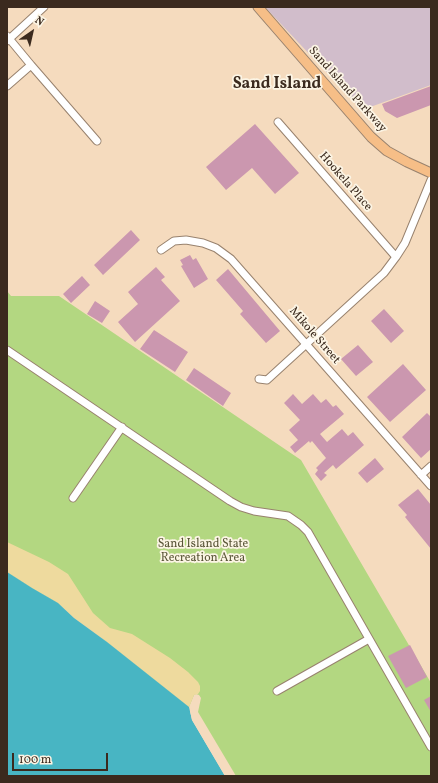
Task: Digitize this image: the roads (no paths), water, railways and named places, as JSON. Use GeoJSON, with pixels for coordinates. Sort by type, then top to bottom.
{"type":"FeatureCollection","features":[{"type":"Feature","properties":{"kind":"main road","name":"Sand Island Parkway"},"geometry":{"type":"LineString","coordinates":[[258,7],[371,137],[407,162],[431,173]]}},
{"type":"Feature","properties":{"kind":"street"},"geometry":{"type":"LineString","coordinates":[[44,7],[8,38],[97,141]]}},
{"type":"Feature","properties":{"kind":"street"},"geometry":{"type":"LineString","coordinates":[[7,86],[31,65]]}},
{"type":"Feature","properties":{"kind":"street","name":"Hookela Place"},"geometry":{"type":"LineString","coordinates":[[278,122],[396,257]]}},
{"type":"Feature","properties":{"kind":"street"},"geometry":{"type":"LineString","coordinates":[[259,379],[267,380],[384,273],[405,243],[431,180]]}},
{"type":"Feature","properties":{"kind":"street","name":"Mikole Street"},"geometry":{"type":"LineString","coordinates":[[161,250],[174,241],[186,240],[203,243],[216,248],[231,259],[431,486]]}},
{"type":"Feature","properties":{"kind":"street"},"geometry":{"type":"LineString","coordinates":[[7,350],[236,504],[254,511],[288,516],[301,525],[308,532],[431,748]]}},
{"type":"Feature","properties":{"kind":"street"},"geometry":{"type":"LineString","coordinates":[[73,498],[122,427]]}},
{"type":"Feature","properties":{"kind":"street"},"geometry":{"type":"LineString","coordinates":[[421,475],[431,466]]}},
{"type":"Feature","properties":{"kind":"street"},"geometry":{"type":"LineString","coordinates":[[277,691],[369,639]]}},
{"type":"Feature","properties":{"kind":"water"},"geometry":{"type":"Polygon","coordinates":[[[7,572],[58,603],[74,618],[107,642],[189,707],[192,720],[225,776],[7,776],[7,572]]]}},
{"type":"Feature","properties":{"kind":"district","name":"Sand Island"},"geometry":{"type":"Point","coordinates":[277,85]}},
{"type":"Feature","properties":{"kind":"park label","name":"Sand Island State Recreation Area"},"geometry":{"type":"Point","coordinates":[203,552]}}]}
